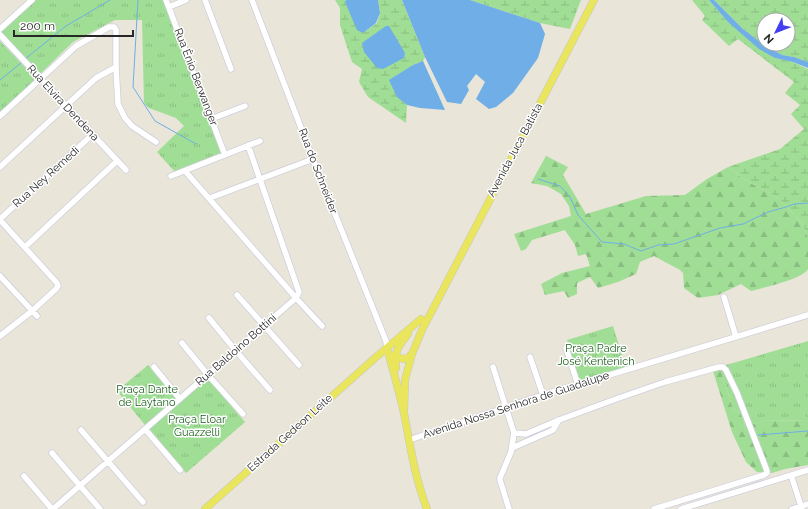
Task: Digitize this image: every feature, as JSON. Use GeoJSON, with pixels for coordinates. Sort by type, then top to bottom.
{"type":"FeatureCollection","features":[{"type":"Feature","properties":{"kind":"main road","name":"Avenida Juca Batista"},"geometry":{"type":"LineString","coordinates":[[404,412],[405,380],[412,354],[422,330],[594,0]]}},
{"type":"Feature","properties":{"kind":"main road","name":"Avenida Juca Batista"},"geometry":{"type":"LineString","coordinates":[[390,349],[398,346],[437,301]]}},
{"type":"Feature","properties":{"kind":"main road","name":"Avenida Juca Batista"},"geometry":{"type":"LineString","coordinates":[[390,349],[421,319]]}},
{"type":"Feature","properties":{"kind":"main road"},"geometry":{"type":"LineString","coordinates":[[402,341],[408,342],[413,348],[411,356],[406,359],[401,359],[390,349],[402,341]]}},
{"type":"Feature","properties":{"kind":"main road","name":"Avenida Juca Batista"},"geometry":{"type":"LineString","coordinates":[[390,349],[409,440],[422,496],[427,509]]}},
{"type":"Feature","properties":{"kind":"main road","name":"Estrada Gedeon Leite"},"geometry":{"type":"LineString","coordinates":[[204,509],[375,358],[390,349]]}},
{"type":"Feature","properties":{"kind":"street"},"geometry":{"type":"LineString","coordinates":[[0,29],[32,0]]}},
{"type":"Feature","properties":{"kind":"street","name":"Rua Ênio Berwanger"},"geometry":{"type":"LineString","coordinates":[[166,0],[225,155]]}},
{"type":"Feature","properties":{"kind":"street"},"geometry":{"type":"LineString","coordinates":[[169,6],[186,0]]}},
{"type":"Feature","properties":{"kind":"street"},"geometry":{"type":"LineString","coordinates":[[205,0],[231,69]]}},
{"type":"Feature","properties":{"kind":"street","name":"Rua do Schneider"},"geometry":{"type":"LineString","coordinates":[[252,0],[313,159],[390,349]]}},
{"type":"Feature","properties":{"kind":"street"},"geometry":{"type":"LineString","coordinates":[[0,116],[76,46],[109,27],[114,27],[116,30],[118,104],[125,118],[132,126],[156,142]]}},
{"type":"Feature","properties":{"kind":"street","name":"Rua Elvira Dendena"},"geometry":{"type":"LineString","coordinates":[[0,35],[126,170]]}},
{"type":"Feature","properties":{"kind":"street"},"geometry":{"type":"LineString","coordinates":[[0,167],[96,78],[116,68]]}},
{"type":"Feature","properties":{"kind":"street"},"geometry":{"type":"LineString","coordinates":[[211,119],[245,106]]}},
{"type":"Feature","properties":{"kind":"street","name":"Rua Ney Remedi"},"geometry":{"type":"LineString","coordinates":[[0,220],[92,134]]}},
{"type":"Feature","properties":{"kind":"street"},"geometry":{"type":"LineString","coordinates":[[171,176],[260,141]]}},
{"type":"Feature","properties":{"kind":"street"},"geometry":{"type":"LineString","coordinates":[[248,146],[299,292],[296,298]]}},
{"type":"Feature","properties":{"kind":"street"},"geometry":{"type":"LineString","coordinates":[[210,198],[313,159]]}},
{"type":"Feature","properties":{"kind":"street"},"geometry":{"type":"LineString","coordinates":[[25,247],[117,161]]}},
{"type":"Feature","properties":{"kind":"street"},"geometry":{"type":"LineString","coordinates":[[186,171],[322,326]]}},
{"type":"Feature","properties":{"kind":"street"},"geometry":{"type":"LineString","coordinates":[[0,220],[57,283],[58,286],[32,311],[1,334]]}},
{"type":"Feature","properties":{"kind":"street"},"geometry":{"type":"LineString","coordinates":[[0,276],[36,316]]}},
{"type":"Feature","properties":{"kind":"street"},"geometry":{"type":"LineString","coordinates":[[237,295],[299,365]]}},
{"type":"Feature","properties":{"kind":"street","name":"Rua Baldoino Bottini"},"geometry":{"type":"LineString","coordinates":[[53,509],[296,298]]}},
{"type":"Feature","properties":{"kind":"street"},"geometry":{"type":"LineString","coordinates":[[724,298],[736,337]]}},
{"type":"Feature","properties":{"kind":"street","name":"Avenida Nossa Senhora de Guadalupe"},"geometry":{"type":"LineString","coordinates":[[409,440],[578,385],[808,315]]}},
{"type":"Feature","properties":{"kind":"street"},"geometry":{"type":"LineString","coordinates":[[209,318],[270,390]]}},
{"type":"Feature","properties":{"kind":"street"},"geometry":{"type":"LineString","coordinates":[[182,342],[208,375],[243,414]]}},
{"type":"Feature","properties":{"kind":"street"},"geometry":{"type":"LineString","coordinates":[[566,348],[578,385]]}},
{"type":"Feature","properties":{"kind":"street"},"geometry":{"type":"LineString","coordinates":[[530,357],[543,396]]}},
{"type":"Feature","properties":{"kind":"street"},"geometry":{"type":"LineString","coordinates":[[154,367],[180,399]]}},
{"type":"Feature","properties":{"kind":"street"},"geometry":{"type":"LineString","coordinates":[[493,367],[514,433],[511,452],[500,480],[509,509]]}},
{"type":"Feature","properties":{"kind":"street"},"geometry":{"type":"LineString","coordinates":[[514,433],[526,434],[616,399],[666,382],[723,367],[726,370],[737,393],[767,473],[654,509]]}},
{"type":"Feature","properties":{"kind":"street"},"geometry":{"type":"LineString","coordinates":[[512,448],[553,430],[559,420]]}},
{"type":"Feature","properties":{"kind":"street"},"geometry":{"type":"LineString","coordinates":[[145,429],[180,470]]}},
{"type":"Feature","properties":{"kind":"street"},"geometry":{"type":"LineString","coordinates":[[81,430],[142,502]]}},
{"type":"Feature","properties":{"kind":"street"},"geometry":{"type":"LineString","coordinates":[[52,453],[100,509]]}},
{"type":"Feature","properties":{"kind":"street"},"geometry":{"type":"LineString","coordinates":[[682,509],[808,470]]}},
{"type":"Feature","properties":{"kind":"street"},"geometry":{"type":"LineString","coordinates":[[791,475],[801,508]]}},
{"type":"Feature","properties":{"kind":"street"},"geometry":{"type":"LineString","coordinates":[[24,476],[53,509]]}},
{"type":"Feature","properties":{"kind":"street"},"geometry":{"type":"LineString","coordinates":[[792,509],[801,508],[808,504]]}},
{"type":"Feature","properties":{"kind":"green space"},"geometry":{"type":"Polygon","coordinates":[[[36,0],[163,0],[222,154],[175,172],[157,152],[184,126],[176,118],[149,108],[144,103],[142,20],[115,20],[73,42],[40,74],[1,32],[36,0]]]}},
{"type":"Feature","properties":{"kind":"green space"},"geometry":{"type":"Polygon","coordinates":[[[335,0],[346,0],[345,2],[363,33],[377,23],[380,13],[378,0],[402,0],[425,57],[423,61],[413,65],[397,96],[407,105],[406,123],[368,97],[359,82],[362,69],[352,62],[340,25],[340,8],[335,0]]]}},
{"type":"Feature","properties":{"kind":"green space"},"geometry":{"type":"Polygon","coordinates":[[[470,0],[581,0],[570,29],[540,23],[470,0]]]}},
{"type":"Feature","properties":{"kind":"green space"},"geometry":{"type":"Polygon","coordinates":[[[692,0],[709,0],[728,22],[756,43],[756,52],[767,52],[775,58],[793,62],[808,69],[808,237],[802,223],[781,201],[745,180],[728,167],[780,149],[804,129],[791,114],[800,105],[785,93],[794,82],[738,39],[729,46],[702,20],[705,16],[692,0]]]}},
{"type":"Feature","properties":{"kind":"green space"},"geometry":{"type":"Polygon","coordinates":[[[714,0],[808,0],[808,62],[782,55],[777,52],[796,52],[796,12],[756,12],[756,39],[743,29],[714,0]]]}},
{"type":"Feature","properties":{"kind":"green space"},"geometry":{"type":"Polygon","coordinates":[[[0,41],[36,79],[0,112],[0,41]]]}},
{"type":"Feature","properties":{"kind":"green space"},"geometry":{"type":"Polygon","coordinates":[[[546,156],[568,167],[563,175],[586,214],[646,196],[685,195],[707,179],[728,167],[745,180],[781,201],[802,223],[808,237],[808,269],[805,273],[791,280],[764,288],[751,291],[741,284],[718,295],[698,298],[684,288],[683,273],[680,270],[654,256],[640,262],[636,274],[618,282],[598,288],[590,277],[577,283],[577,294],[568,298],[564,291],[545,295],[541,284],[562,273],[590,266],[586,254],[578,256],[575,245],[565,230],[532,240],[526,249],[521,251],[514,234],[571,216],[569,206],[561,194],[547,186],[531,183],[546,156]]]}},
{"type":"Feature","properties":{"kind":"green space","name":"Praça Padre José Kentenich"},"geometry":{"type":"Polygon","coordinates":[[[613,326],[626,368],[579,382],[567,340],[613,326]]]}},
{"type":"Feature","properties":{"kind":"green space"},"geometry":{"type":"Polygon","coordinates":[[[808,341],[808,420],[763,421],[746,427],[740,413],[733,409],[720,368],[808,341]]]}},
{"type":"Feature","properties":{"kind":"green space","name":"Praça Dante de Laytano"},"geometry":{"type":"Polygon","coordinates":[[[148,365],[176,399],[145,425],[117,391],[148,365]]]}},
{"type":"Feature","properties":{"kind":"green space"},"geometry":{"type":"Polygon","coordinates":[[[720,368],[733,409],[740,413],[746,427],[762,421],[808,420],[808,465],[772,473],[757,472],[746,462],[732,432],[713,371],[720,368]]]}},
{"type":"Feature","properties":{"kind":"green space","name":"Praça Eloar Guazzelli"},"geometry":{"type":"Polygon","coordinates":[[[208,379],[245,422],[186,473],[149,429],[208,379]]]}},
{"type":"Feature","properties":{"kind":"water"},"geometry":{"type":"Polygon","coordinates":[[[346,0],[378,0],[380,13],[376,23],[363,33],[357,30],[345,2],[346,0]]]}},
{"type":"Feature","properties":{"kind":"water"},"geometry":{"type":"Polygon","coordinates":[[[402,0],[470,0],[540,23],[545,34],[538,58],[513,93],[496,107],[489,109],[476,99],[485,82],[476,74],[467,86],[469,90],[461,104],[447,102],[425,57],[402,0]]]}},
{"type":"Feature","properties":{"kind":"water"},"geometry":{"type":"Polygon","coordinates":[[[709,0],[714,0],[743,29],[756,39],[756,46],[728,22],[709,0]]]}},
{"type":"Feature","properties":{"kind":"water"},"geometry":{"type":"Polygon","coordinates":[[[386,26],[389,26],[405,53],[404,58],[383,69],[377,68],[364,52],[362,43],[386,26]]]}},
{"type":"Feature","properties":{"kind":"water"},"geometry":{"type":"Polygon","coordinates":[[[764,52],[777,52],[782,55],[808,62],[808,68],[793,62],[775,58],[764,52]]]}},
{"type":"Feature","properties":{"kind":"water"},"geometry":{"type":"Polygon","coordinates":[[[423,61],[445,110],[420,108],[407,105],[397,97],[389,80],[413,65],[423,61]]]}},
{"type":"Feature","properties":{"kind":"waterway"},"geometry":{"type":"LineString","coordinates":[[25,59],[66,26],[110,0]]}},
{"type":"Feature","properties":{"kind":"waterway"},"geometry":{"type":"LineString","coordinates":[[138,0],[133,87],[155,121],[196,144]]}},
{"type":"Feature","properties":{"kind":"waterway"},"geometry":{"type":"LineString","coordinates":[[0,80],[21,63]]}},
{"type":"Feature","properties":{"kind":"waterway"},"geometry":{"type":"LineString","coordinates":[[538,179],[560,186],[570,197],[578,215],[602,242],[624,244],[641,251],[658,245],[674,244],[720,228],[743,224],[768,212],[794,204],[808,203]]}},
{"type":"Feature","properties":{"kind":"waterway"},"geometry":{"type":"LineString","coordinates":[[758,435],[808,431]]}}]}
